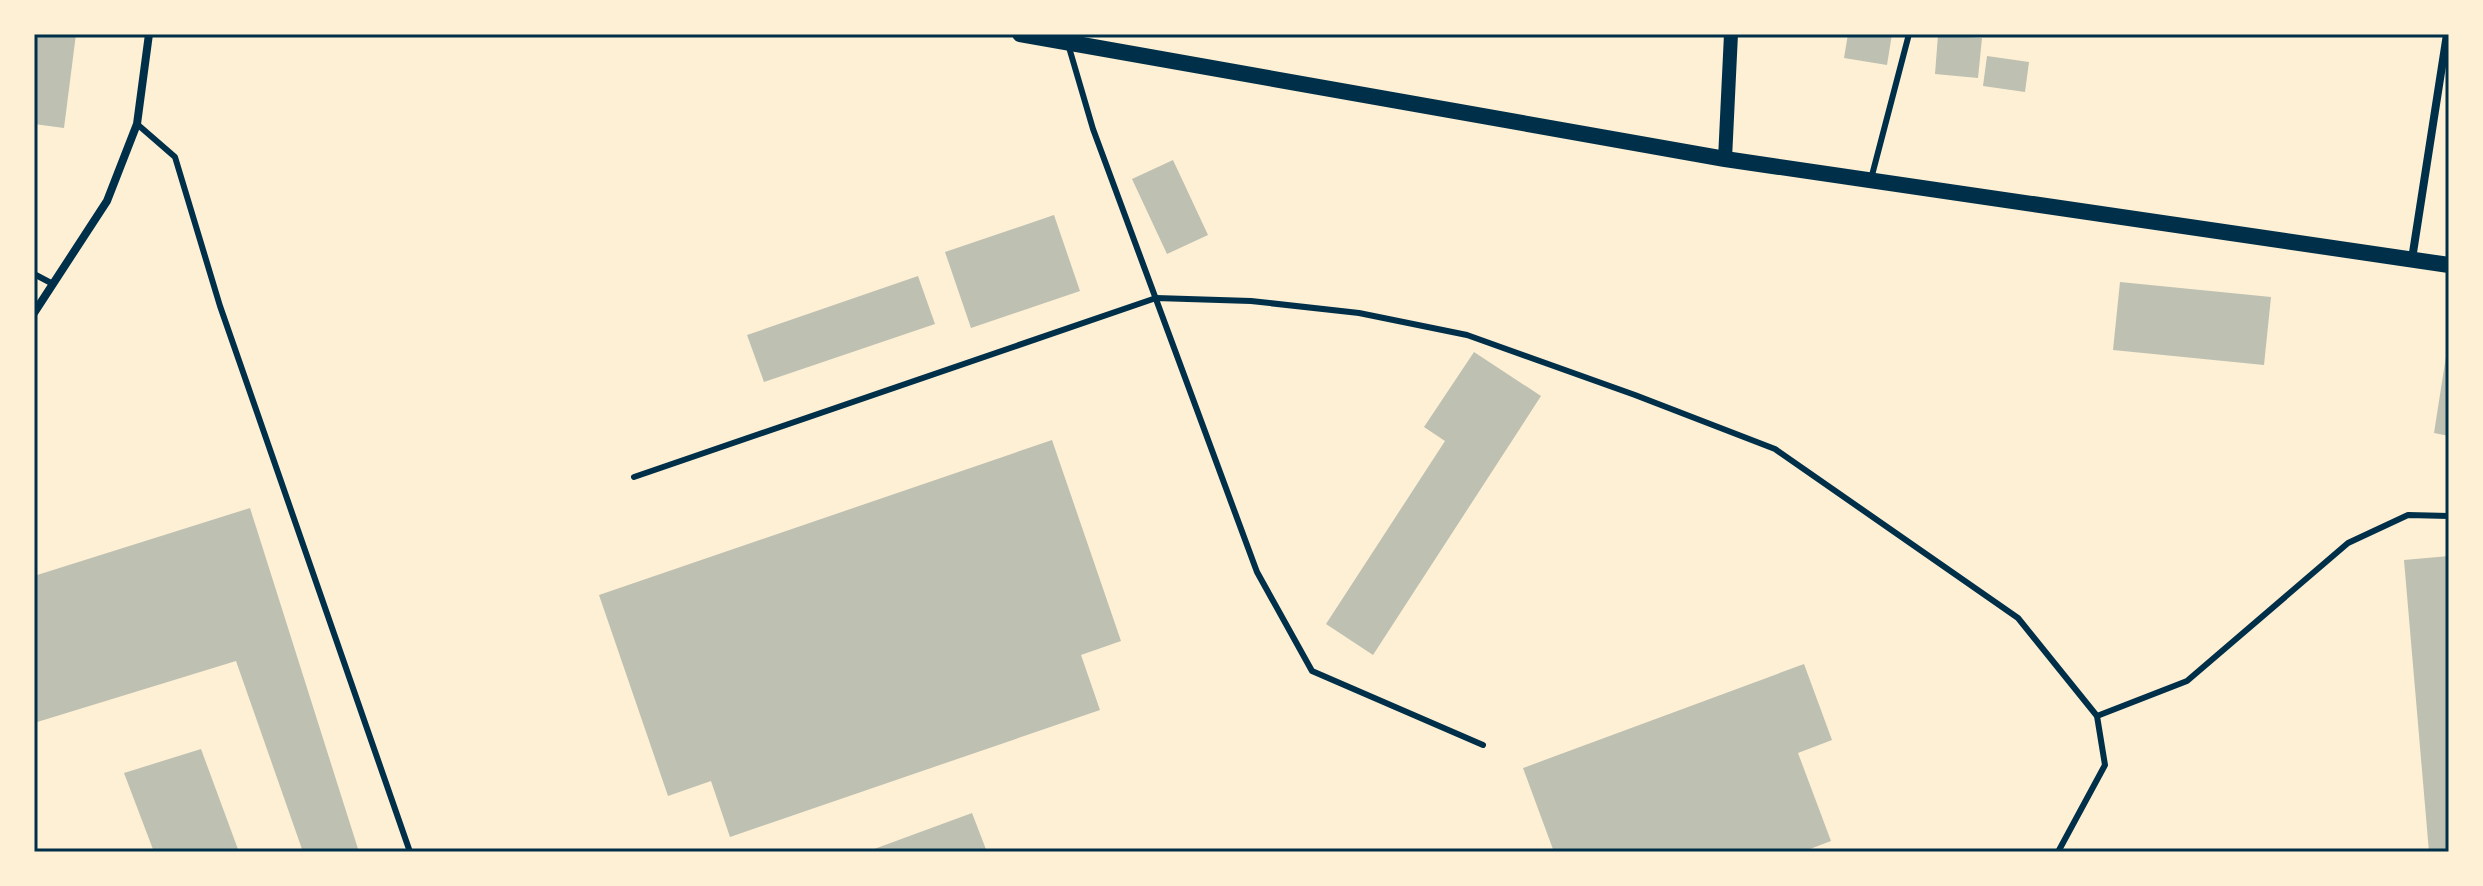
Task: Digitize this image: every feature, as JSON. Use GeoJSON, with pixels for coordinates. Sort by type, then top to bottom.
{"type":"FeatureCollection","features":[{"type":"Feature","properties":{"kind":"main road"},"geometry":{"type":"LineString","coordinates":[[1020,34],[1725,159],[2449,265]]}},
{"type":"Feature","properties":{"kind":"street"},"geometry":{"type":"LineString","coordinates":[[34,313],[107,201],[137,124],[149,34]]}},
{"type":"Feature","properties":{"kind":"street"},"geometry":{"type":"LineString","coordinates":[[1725,159],[1731,34]]}},
{"type":"Feature","properties":{"kind":"street"},"geometry":{"type":"LineString","coordinates":[[2412,259],[2447,34]]}},
{"type":"Feature","properties":{"kind":"lane"},"geometry":{"type":"LineString","coordinates":[[1870,182],[1909,34]]}},
{"type":"Feature","properties":{"kind":"lane"},"geometry":{"type":"LineString","coordinates":[[1067,42],[1093,129],[1257,572],[1312,671],[1483,745]]}},
{"type":"Feature","properties":{"kind":"lane"},"geometry":{"type":"LineString","coordinates":[[137,124],[175,157],[220,306],[410,852]]}},
{"type":"Feature","properties":{"kind":"lane"},"geometry":{"type":"LineString","coordinates":[[34,274],[53,284]]}},
{"type":"Feature","properties":{"kind":"lane"},"geometry":{"type":"LineString","coordinates":[[634,477],[1156,298],[1251,301],[1359,313],[1467,335],[1775,449],[2018,618],[2097,716],[2105,765],[2058,852]]}},
{"type":"Feature","properties":{"kind":"lane"},"geometry":{"type":"LineString","coordinates":[[2097,716],[2187,681],[2348,543],[2408,515],[2449,516]]}},
{"type":"Feature","properties":{"kind":"building"},"geometry":{"type":"Polygon","coordinates":[[[34,34],[76,34],[64,128],[34,124],[34,34]]]}},
{"type":"Feature","properties":{"kind":"building"},"geometry":{"type":"Polygon","coordinates":[[[1848,34],[1892,34],[1887,65],[1844,58],[1848,34]]]}},
{"type":"Feature","properties":{"kind":"building"},"geometry":{"type":"Polygon","coordinates":[[[1938,35],[1982,38],[1978,78],[1935,74],[1938,35]]]}},
{"type":"Feature","properties":{"kind":"building"},"geometry":{"type":"Polygon","coordinates":[[[1987,56],[2029,62],[2025,92],[1983,86],[1987,56]]]}},
{"type":"Feature","properties":{"kind":"building"},"geometry":{"type":"Polygon","coordinates":[[[1173,160],[1208,235],[1167,254],[1132,179],[1173,160]]]}},
{"type":"Feature","properties":{"kind":"building"},"geometry":{"type":"Polygon","coordinates":[[[1054,215],[1080,291],[971,328],[945,252],[1054,215]]]}},
{"type":"Feature","properties":{"kind":"building"},"geometry":{"type":"Polygon","coordinates":[[[918,276],[935,324],[764,382],[747,335],[918,276]]]}},
{"type":"Feature","properties":{"kind":"building"},"geometry":{"type":"Polygon","coordinates":[[[2120,282],[2271,297],[2264,365],[2113,350],[2120,282]]]}},
{"type":"Feature","properties":{"kind":"building"},"geometry":{"type":"Polygon","coordinates":[[[2449,350],[2449,436],[2434,433],[2449,350]]]}},
{"type":"Feature","properties":{"kind":"building"},"geometry":{"type":"Polygon","coordinates":[[[1474,352],[1541,396],[1373,655],[1326,624],[1445,441],[1424,427],[1474,352]]]}},
{"type":"Feature","properties":{"kind":"building"},"geometry":{"type":"Polygon","coordinates":[[[1052,440],[1121,641],[1081,655],[1100,710],[730,837],[711,781],[668,796],[599,595],[1052,440]]]}},
{"type":"Feature","properties":{"kind":"building"},"geometry":{"type":"Polygon","coordinates":[[[250,508],[359,852],[303,852],[236,661],[34,723],[34,576],[250,508]]]}},
{"type":"Feature","properties":{"kind":"building"},"geometry":{"type":"Polygon","coordinates":[[[2449,556],[2449,852],[2429,852],[2404,560],[2449,556]]]}},
{"type":"Feature","properties":{"kind":"building"},"geometry":{"type":"Polygon","coordinates":[[[1804,664],[1832,740],[1798,753],[1831,841],[1802,852],[1554,852],[1523,768],[1804,664]]]}},
{"type":"Feature","properties":{"kind":"building"},"geometry":{"type":"Polygon","coordinates":[[[201,749],[239,852],[154,852],[124,773],[201,749]]]}},
{"type":"Feature","properties":{"kind":"building"},"geometry":{"type":"Polygon","coordinates":[[[972,813],[987,852],[866,852],[972,813]]]}}]}
